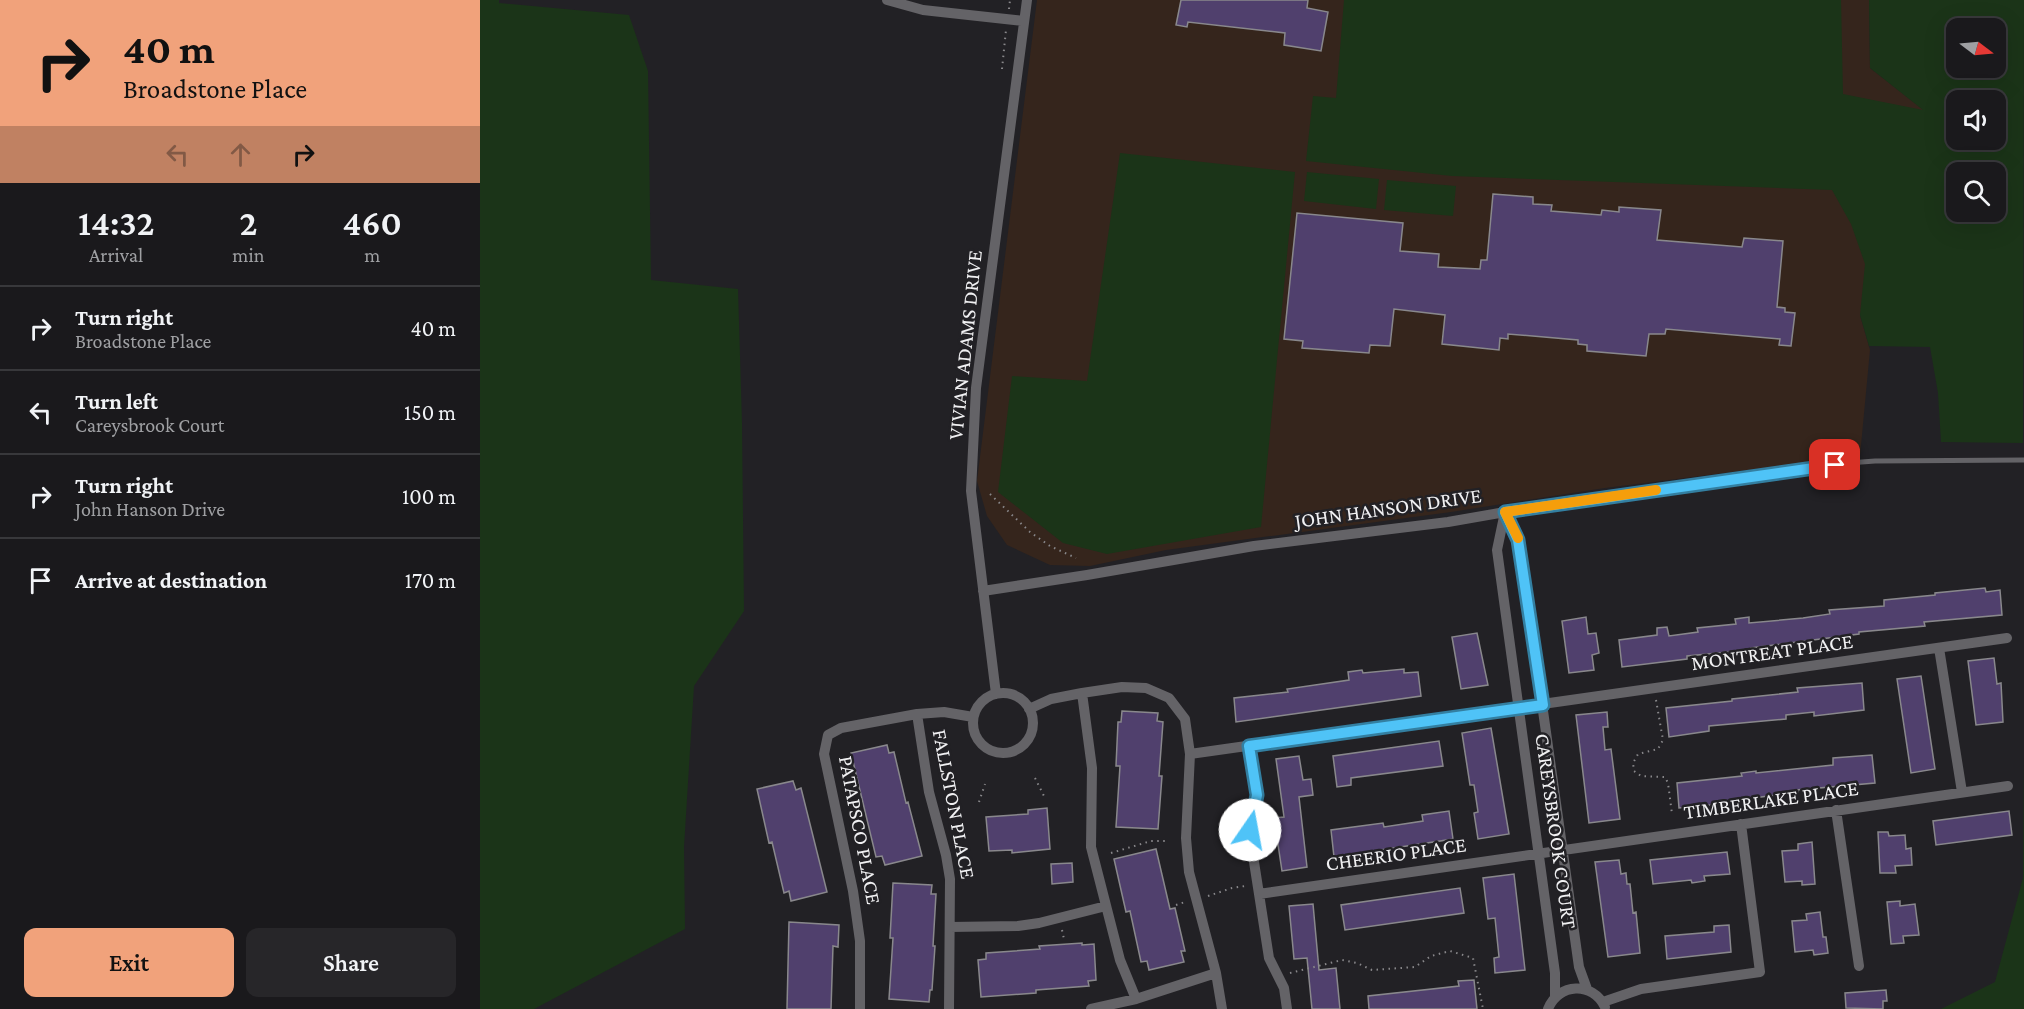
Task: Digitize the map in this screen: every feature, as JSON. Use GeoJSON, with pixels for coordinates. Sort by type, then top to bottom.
{"type":"FeatureCollection","features":[{"type":"Feature","properties":{"kind":"street"},"geometry":{"type":"LineString","coordinates":[[887,0],[1024,21]]}},
{"type":"Feature","properties":{"kind":"street","name":"VIVIAN ADAMS DRIVE"},"geometry":{"type":"LineString","coordinates":[[996,694],[971,491],[976,388],[1027,0]]}},
{"type":"Feature","properties":{"kind":"street","name":"JOHN HANSON DRIVE"},"geometry":{"type":"LineString","coordinates":[[983,591],[1254,546],[1448,522],[1835,465]]}},
{"type":"Feature","properties":{"kind":"street","name":"CAREYSBROOK COURT"},"geometry":{"type":"LineString","coordinates":[[1505,512],[1518,540],[1579,967],[1587,989]]}},
{"type":"Feature","properties":{"kind":"street","name":"CAREYSBROOK COURT"},"geometry":{"type":"LineString","coordinates":[[1505,512],[1497,550],[1555,973],[1555,997]]}},
{"type":"Feature","properties":{"kind":"street","name":"MONTREAT PLACE"},"geometry":{"type":"LineString","coordinates":[[1190,754],[2007,638]]}},
{"type":"Feature","properties":{"kind":"street"},"geometry":{"type":"LineString","coordinates":[[1940,648],[1962,792]]}},
{"type":"Feature","properties":{"kind":"street"},"geometry":{"type":"LineString","coordinates":[[1029,709],[1051,699],[1082,693],[1122,687],[1146,688],[1169,698],[1185,719],[1190,754],[1186,838],[1189,872],[1216,973],[1222,1009]]}},
{"type":"Feature","properties":{"kind":"street"},"geometry":{"type":"LineString","coordinates":[[1006,693],[1015,696],[1029,709],[1033,723],[1030,737],[1024,745],[1008,753],[989,751],[974,732],[973,717],[981,702],[996,694],[1006,693]]}},
{"type":"Feature","properties":{"kind":"street"},"geometry":{"type":"LineString","coordinates":[[1082,693],[1092,768],[1092,847],[1120,960],[1136,999]]}},
{"type":"Feature","properties":{"kind":"street","name":"PATAPSCO PLACE"},"geometry":{"type":"LineString","coordinates":[[860,1009],[860,941],[853,891],[824,754],[828,735],[841,728],[917,714],[944,712],[973,717]]}},
{"type":"Feature","properties":{"kind":"street","name":"FALLSTON PLACE"},"geometry":{"type":"LineString","coordinates":[[917,714],[929,792],[950,879],[949,1009]]}},
{"type":"Feature","properties":{"kind":"street"},"geometry":{"type":"LineString","coordinates":[[1249,746],[1257,795],[1250,830],[1258,888],[1269,958],[1284,988],[1287,1009]]}},
{"type":"Feature","properties":{"kind":"street","name":"TIMBERLAKE PLACE"},"geometry":{"type":"LineString","coordinates":[[1539,853],[2008,786]]}},
{"type":"Feature","properties":{"kind":"street"},"geometry":{"type":"LineString","coordinates":[[1836,810],[1859,966]]}},
{"type":"Feature","properties":{"kind":"street"},"geometry":{"type":"LineString","coordinates":[[1548,1009],[1555,997],[1572,988],[1587,989],[1596,994],[1604,1006],[1641,989],[1760,972],[1741,824]]}},
{"type":"Feature","properties":{"kind":"street","name":"CHEERIO PLACE"},"geometry":{"type":"LineString","coordinates":[[1258,888],[1539,853]]}},
{"type":"Feature","properties":{"kind":"street"},"geometry":{"type":"LineString","coordinates":[[950,927],[1028,924],[1106,906]]}},
{"type":"Feature","properties":{"kind":"street"},"geometry":{"type":"LineString","coordinates":[[1091,1009],[1136,999],[1216,973]]}},
{"type":"Feature","properties":{"kind":"lane"},"geometry":{"type":"LineString","coordinates":[[1835,465],[1886,460],[2024,460]]}},
{"type":"Feature","properties":{"kind":"path"},"geometry":{"type":"LineString","coordinates":[[1002,69],[1010,0]]}},
{"type":"Feature","properties":{"kind":"path"},"geometry":{"type":"LineString","coordinates":[[990,494],[1030,532],[1050,546],[1076,558]]}},
{"type":"Feature","properties":{"kind":"path"},"geometry":{"type":"LineString","coordinates":[[1654,689],[1663,740],[1659,749],[1638,754],[1633,763],[1634,771],[1641,776],[1665,777],[1668,783],[1672,814]]}},
{"type":"Feature","properties":{"kind":"path"},"geometry":{"type":"LineString","coordinates":[[1035,778],[1044,796]]}},
{"type":"Feature","properties":{"kind":"path"},"geometry":{"type":"LineString","coordinates":[[979,802],[985,784]]}},
{"type":"Feature","properties":{"kind":"path"},"geometry":{"type":"LineString","coordinates":[[1111,853],[1152,841],[1167,841]]}},
{"type":"Feature","properties":{"kind":"path"},"geometry":{"type":"LineString","coordinates":[[1176,905],[1232,888],[1258,888]]}},
{"type":"Feature","properties":{"kind":"path"},"geometry":{"type":"LineString","coordinates":[[1287,974],[1342,960],[1357,963],[1372,970],[1415,967],[1431,956],[1450,951],[1473,958],[1483,1009]]}},
{"type":"Feature","properties":{"kind":"shaded area"},"geometry":{"type":"Polygon","coordinates":[[[1037,0],[1869,0],[1870,68],[1925,111],[1860,315],[1870,350],[1860,456],[1605,488],[1451,512],[1166,550],[1090,566],[1050,565],[1007,545],[987,516],[977,481],[1037,0]]]}},
{"type":"Feature","properties":{"kind":"green space"},"geometry":{"type":"Polygon","coordinates":[[[480,0],[499,0],[499,3],[629,15],[648,71],[651,280],[738,289],[744,611],[694,686],[684,847],[685,929],[534,1009],[480,1009],[480,0]]]}},
{"type":"Feature","properties":{"kind":"green space"},"geometry":{"type":"Polygon","coordinates":[[[1344,0],[1841,0],[1843,94],[1923,110],[1870,68],[1869,0],[2024,0],[2023,443],[1941,442],[1938,393],[1930,347],[1869,346],[1860,315],[1865,264],[1851,224],[1832,190],[1452,176],[1306,161],[1313,96],[1336,98],[1344,0]]]}},
{"type":"Feature","properties":{"kind":"green space"},"geometry":{"type":"Polygon","coordinates":[[[1120,153],[1295,172],[1261,527],[1107,554],[1063,543],[998,492],[1012,376],[1087,381],[1120,153]]]}},
{"type":"Feature","properties":{"kind":"green space"},"geometry":{"type":"Polygon","coordinates":[[[1307,172],[1379,179],[1376,209],[1304,201],[1307,172]]]}},
{"type":"Feature","properties":{"kind":"green space"},"geometry":{"type":"Polygon","coordinates":[[[1387,180],[1456,186],[1453,216],[1384,210],[1387,180]]]}},
{"type":"Feature","properties":{"kind":"green space"},"geometry":{"type":"Polygon","coordinates":[[[2024,758],[2024,1009],[1941,1009],[1995,982],[2023,878],[2024,758]]]}},
{"type":"Feature","properties":{"kind":"building"},"geometry":{"type":"Polygon","coordinates":[[[1181,0],[1308,0],[1307,8],[1328,12],[1321,51],[1284,45],[1285,33],[1188,22],[1187,27],[1176,25],[1181,0]]]}},
{"type":"Feature","properties":{"kind":"building"},"geometry":{"type":"Polygon","coordinates":[[[1493,194],[1533,197],[1533,204],[1552,205],[1551,211],[1601,215],[1602,210],[1619,212],[1619,207],[1661,210],[1657,240],[1742,247],[1744,238],[1783,241],[1777,307],[1785,308],[1785,312],[1795,313],[1791,346],[1779,345],[1780,339],[1666,329],[1665,334],[1649,334],[1646,356],[1587,351],[1587,345],[1578,344],[1578,340],[1508,334],[1508,339],[1500,338],[1499,350],[1442,344],[1445,315],[1394,309],[1390,346],[1370,345],[1369,353],[1302,348],[1303,341],[1284,339],[1297,213],[1403,223],[1400,251],[1439,254],[1438,267],[1480,269],[1481,260],[1487,260],[1493,194]]]}},
{"type":"Feature","properties":{"kind":"building"},"geometry":{"type":"Polygon","coordinates":[[[1985,588],[1986,592],[2000,590],[2002,615],[1924,622],[1925,626],[1859,632],[1859,634],[1751,648],[1751,650],[1687,656],[1687,659],[1622,667],[1619,640],[1657,635],[1657,628],[1667,627],[1669,636],[1698,632],[1697,628],[1736,624],[1735,619],[1749,617],[1749,623],[1803,618],[1830,614],[1829,610],[1884,606],[1884,600],[1985,588]]]}},
{"type":"Feature","properties":{"kind":"building"},"geometry":{"type":"Polygon","coordinates":[[[1586,617],[1588,634],[1596,633],[1599,653],[1592,655],[1594,670],[1569,673],[1562,621],[1586,617]]]}},
{"type":"Feature","properties":{"kind":"building"},"geometry":{"type":"Polygon","coordinates":[[[1477,633],[1488,685],[1461,689],[1452,637],[1477,633]]]}},
{"type":"Feature","properties":{"kind":"building"},"geometry":{"type":"Polygon","coordinates":[[[1994,658],[1997,684],[2001,683],[2003,722],[1976,725],[1968,661],[1994,658]]]}},
{"type":"Feature","properties":{"kind":"building"},"geometry":{"type":"Polygon","coordinates":[[[1404,669],[1404,673],[1418,672],[1421,696],[1236,722],[1234,698],[1288,692],[1287,689],[1349,680],[1348,672],[1362,670],[1363,673],[1404,669]]]}},
{"type":"Feature","properties":{"kind":"building"},"geometry":{"type":"Polygon","coordinates":[[[1921,676],[1935,769],[1911,773],[1897,679],[1921,676]]]}},
{"type":"Feature","properties":{"kind":"building"},"geometry":{"type":"Polygon","coordinates":[[[1862,683],[1864,710],[1814,716],[1814,712],[1786,715],[1786,719],[1709,726],[1709,731],[1669,737],[1666,708],[1798,692],[1797,688],[1862,683]]]}},
{"type":"Feature","properties":{"kind":"building"},"geometry":{"type":"Polygon","coordinates":[[[1122,711],[1158,713],[1157,721],[1163,722],[1158,829],[1116,827],[1120,766],[1116,766],[1118,722],[1121,722],[1122,711]]]}},
{"type":"Feature","properties":{"kind":"building"},"geometry":{"type":"Polygon","coordinates":[[[1607,712],[1608,727],[1603,727],[1605,750],[1611,749],[1620,819],[1589,823],[1576,715],[1607,712]]]}},
{"type":"Feature","properties":{"kind":"building"},"geometry":{"type":"Polygon","coordinates":[[[1491,728],[1509,834],[1478,839],[1474,813],[1478,812],[1474,785],[1470,785],[1462,733],[1491,728]]]}},
{"type":"Feature","properties":{"kind":"building"},"geometry":{"type":"Polygon","coordinates":[[[1439,741],[1443,766],[1351,778],[1351,785],[1337,787],[1333,756],[1439,741]]]}},
{"type":"Feature","properties":{"kind":"building"},"geometry":{"type":"Polygon","coordinates":[[[887,745],[889,753],[894,752],[922,856],[885,865],[882,856],[876,857],[851,753],[887,745]]]}},
{"type":"Feature","properties":{"kind":"building"},"geometry":{"type":"Polygon","coordinates":[[[1872,755],[1875,783],[1797,790],[1798,792],[1731,801],[1731,803],[1679,808],[1677,783],[1742,776],[1741,773],[1756,771],[1756,773],[1833,765],[1833,758],[1872,755]]]}},
{"type":"Feature","properties":{"kind":"building"},"geometry":{"type":"Polygon","coordinates":[[[1299,756],[1303,780],[1311,779],[1313,795],[1299,797],[1307,867],[1282,871],[1274,818],[1284,817],[1276,759],[1299,756]]]}},
{"type":"Feature","properties":{"kind":"building"},"geometry":{"type":"Polygon","coordinates":[[[793,781],[796,790],[801,788],[827,892],[791,901],[789,891],[784,893],[772,842],[769,843],[757,789],[793,781]]]}},
{"type":"Feature","properties":{"kind":"building"},"geometry":{"type":"Polygon","coordinates":[[[1047,808],[1050,849],[1012,853],[1012,850],[989,851],[986,817],[1028,814],[1028,810],[1047,808]]]}},
{"type":"Feature","properties":{"kind":"building"},"geometry":{"type":"Polygon","coordinates":[[[1449,811],[1453,839],[1334,857],[1331,830],[1383,823],[1384,827],[1423,821],[1422,815],[1449,811]]]}},
{"type":"Feature","properties":{"kind":"building"},"geometry":{"type":"Polygon","coordinates":[[[2009,811],[2012,835],[1936,845],[1933,821],[2009,811]]]}},
{"type":"Feature","properties":{"kind":"building"},"geometry":{"type":"Polygon","coordinates":[[[1878,832],[1888,832],[1889,836],[1905,835],[1906,849],[1911,848],[1912,865],[1895,866],[1896,873],[1880,873],[1878,832]]]}},
{"type":"Feature","properties":{"kind":"building"},"geometry":{"type":"Polygon","coordinates":[[[1812,842],[1815,884],[1802,885],[1802,881],[1785,882],[1782,851],[1798,850],[1798,844],[1812,842]]]}},
{"type":"Feature","properties":{"kind":"building"},"geometry":{"type":"Polygon","coordinates":[[[1156,849],[1170,909],[1175,908],[1185,951],[1181,951],[1184,962],[1149,970],[1147,961],[1141,962],[1130,911],[1126,912],[1114,859],[1156,849]]]}},
{"type":"Feature","properties":{"kind":"building"},"geometry":{"type":"Polygon","coordinates":[[[1727,852],[1730,874],[1704,876],[1705,881],[1692,883],[1691,880],[1653,884],[1650,860],[1727,852]]]}},
{"type":"Feature","properties":{"kind":"building"},"geometry":{"type":"Polygon","coordinates":[[[1619,860],[1621,874],[1626,873],[1627,884],[1630,884],[1633,913],[1636,912],[1640,953],[1608,957],[1595,862],[1619,860]]]}},
{"type":"Feature","properties":{"kind":"building"},"geometry":{"type":"Polygon","coordinates":[[[1072,863],[1073,882],[1052,884],[1051,864],[1072,863]]]}},
{"type":"Feature","properties":{"kind":"building"},"geometry":{"type":"Polygon","coordinates":[[[1514,874],[1525,970],[1495,973],[1494,958],[1499,957],[1495,918],[1488,919],[1483,878],[1514,874]]]}},
{"type":"Feature","properties":{"kind":"building"},"geometry":{"type":"Polygon","coordinates":[[[893,883],[932,885],[931,894],[936,894],[933,946],[935,946],[929,1002],[889,999],[893,938],[890,938],[893,883]]]}},
{"type":"Feature","properties":{"kind":"building"},"geometry":{"type":"Polygon","coordinates":[[[1460,888],[1464,913],[1345,930],[1341,905],[1460,888]]]}},
{"type":"Feature","properties":{"kind":"building"},"geometry":{"type":"Polygon","coordinates":[[[1900,901],[1900,906],[1915,904],[1919,935],[1903,936],[1904,943],[1891,944],[1887,902],[1900,901]]]}},
{"type":"Feature","properties":{"kind":"building"},"geometry":{"type":"Polygon","coordinates":[[[1313,904],[1319,970],[1336,968],[1340,1009],[1312,1009],[1307,958],[1294,959],[1289,906],[1313,904]]]}},
{"type":"Feature","properties":{"kind":"building"},"geometry":{"type":"Polygon","coordinates":[[[1820,912],[1823,937],[1826,937],[1828,953],[1814,955],[1813,950],[1795,952],[1792,921],[1807,920],[1806,914],[1820,912]]]}},
{"type":"Feature","properties":{"kind":"building"},"geometry":{"type":"Polygon","coordinates":[[[789,922],[839,925],[838,947],[833,946],[831,1009],[787,1009],[789,922]]]}},
{"type":"Feature","properties":{"kind":"building"},"geometry":{"type":"Polygon","coordinates":[[[1729,925],[1731,952],[1667,959],[1665,936],[1714,932],[1714,926],[1729,925]]]}},
{"type":"Feature","properties":{"kind":"building"},"geometry":{"type":"Polygon","coordinates":[[[1082,943],[1082,945],[1094,944],[1096,980],[1088,981],[1089,986],[981,997],[978,960],[986,959],[986,953],[1082,943]]]}},
{"type":"Feature","properties":{"kind":"building"},"geometry":{"type":"Polygon","coordinates":[[[1474,980],[1477,1009],[1369,1009],[1368,996],[1459,986],[1458,981],[1474,980]]]}},
{"type":"Feature","properties":{"kind":"building"},"geometry":{"type":"Polygon","coordinates":[[[1886,990],[1887,1001],[1883,1001],[1883,1009],[1846,1008],[1845,993],[1886,990]]]}},
{"type":"Feature","properties":{"kind":"slow traffic"},"geometry":{"type":"LineString","coordinates":[[1518,538],[1505,512],[1656,490]]}},
{"type":"Feature","properties":{"kind":"route"},"geometry":{"type":"LineString","coordinates":[[1250,830],[1257,795],[1249,746],[1543,705],[1518,540],[1505,512],[1835,465]]}}]}
